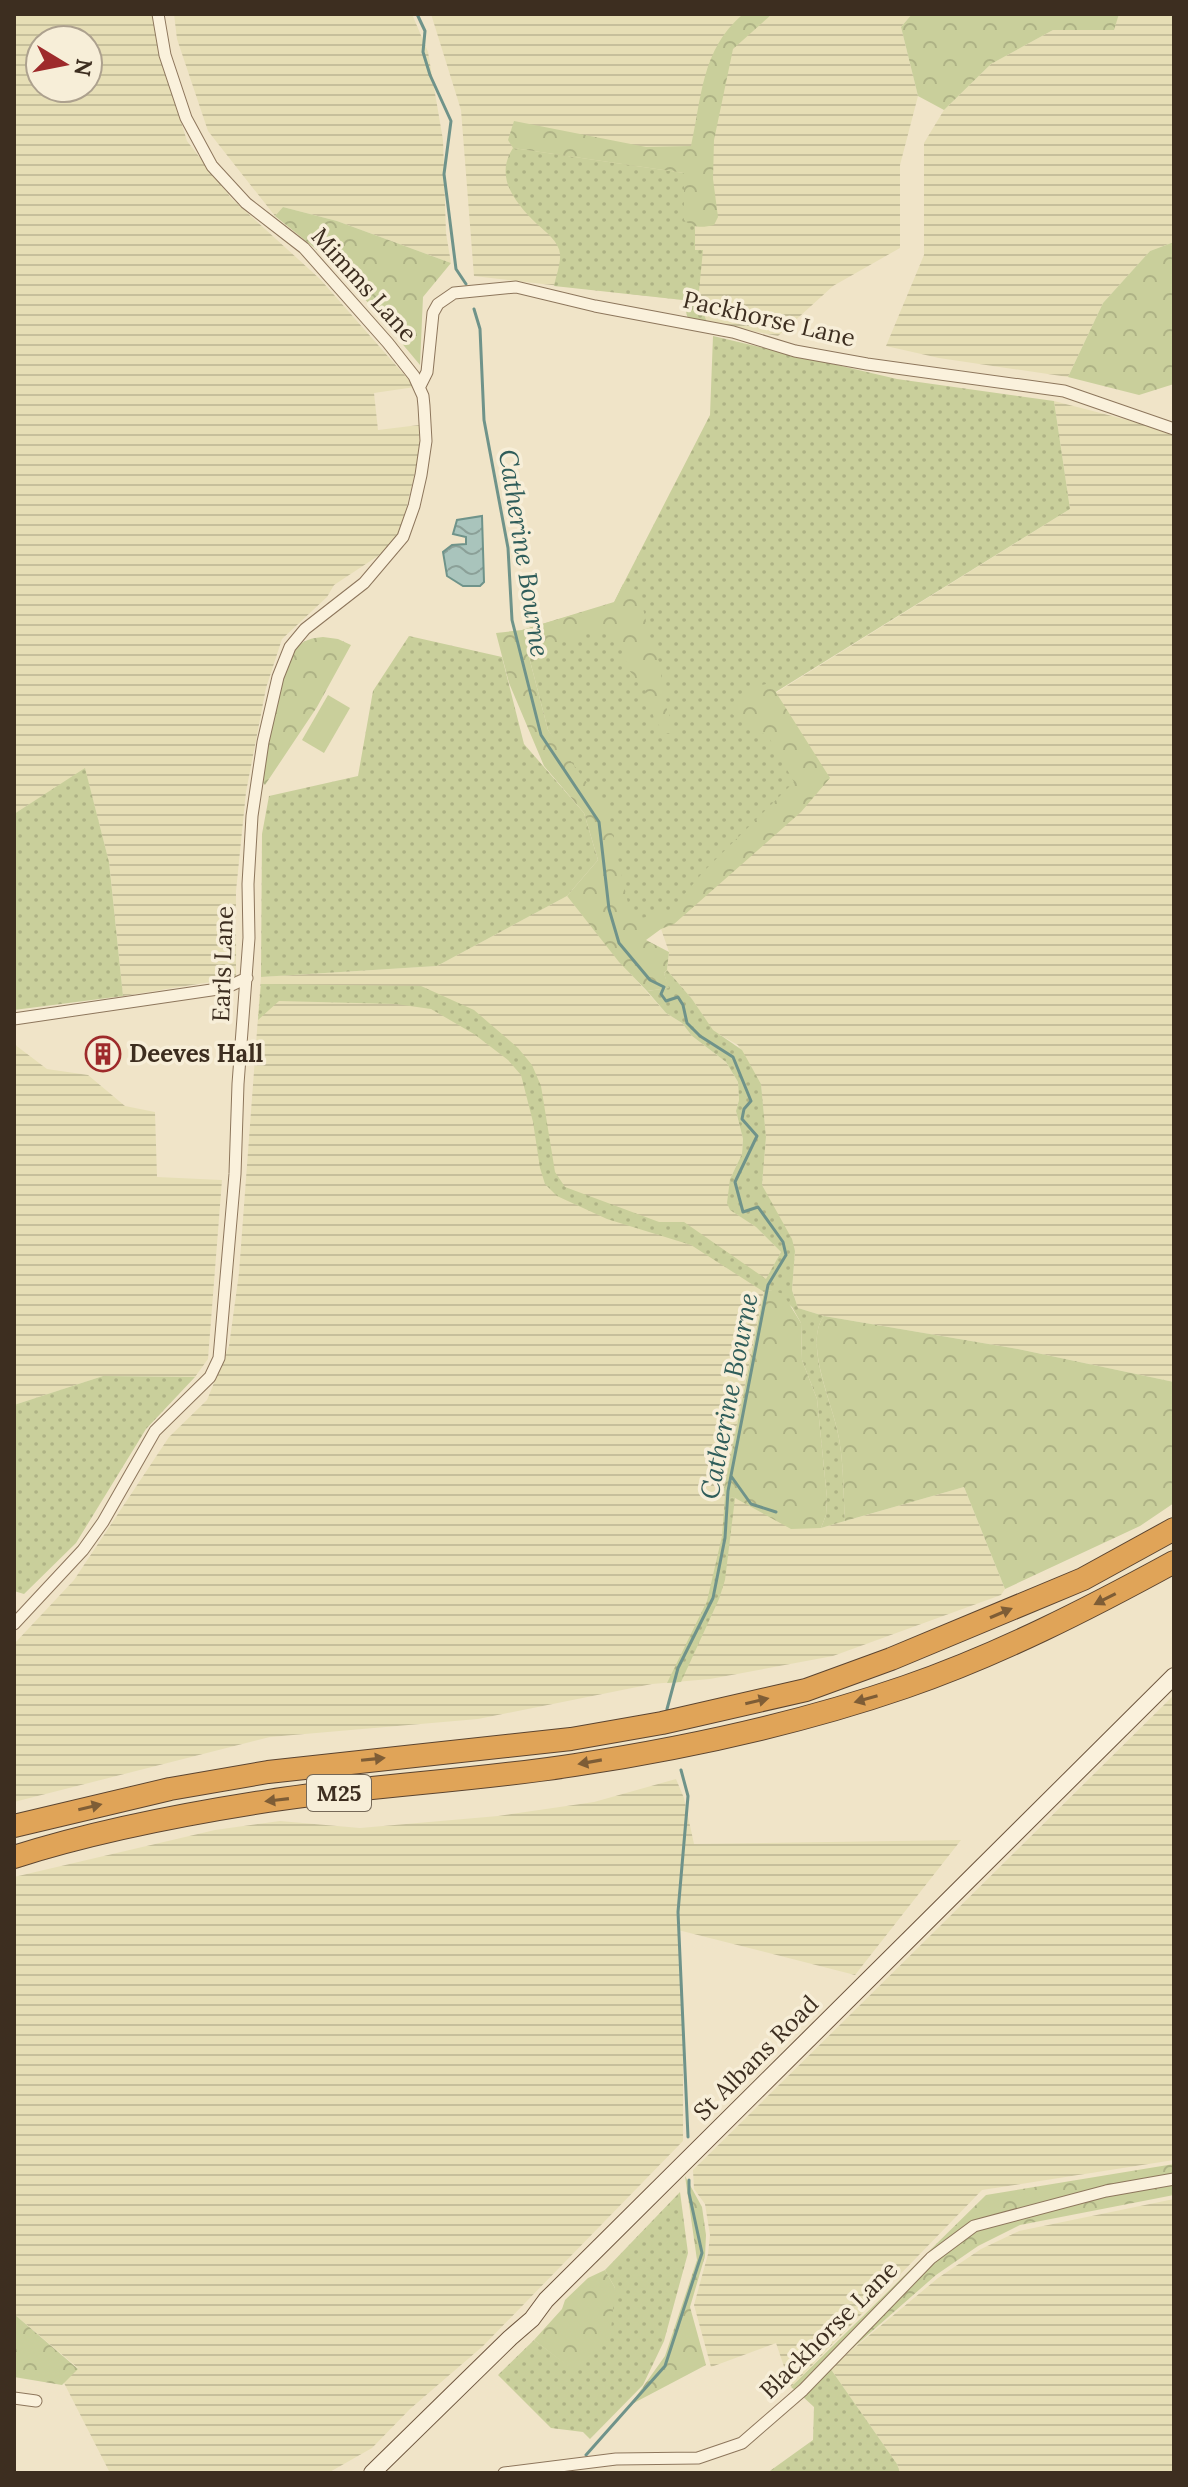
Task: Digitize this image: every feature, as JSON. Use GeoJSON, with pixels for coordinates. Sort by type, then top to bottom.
{"type":"FeatureCollection","features":[{"type":"Feature","properties":{"kind":"highway","name":"M25"},"geometry":{"type":"LineString","coordinates":[[14,1826],[170,1789],[268,1772],[571,1739],[671,1721],[806,1690],[891,1659],[1083,1579],[1174,1529]]}},
{"type":"Feature","properties":{"kind":"highway","name":"M25"},"geometry":{"type":"LineString","coordinates":[[14,1857],[179,1816],[270,1800],[503,1775],[676,1748],[787,1722],[907,1687],[1055,1624],[1174,1562]]}},
{"type":"Feature","properties":{"kind":"main road","name":"St Albans Road"},"geometry":{"type":"LineString","coordinates":[[372,2473],[532,2319],[546,2300],[1174,1676]]}},
{"type":"Feature","properties":{"kind":"street","name":"Mimms Lane"},"geometry":{"type":"LineString","coordinates":[[158,14],[165,55],[186,118],[212,166],[246,203],[304,248],[405,363],[420,386]]}},
{"type":"Feature","properties":{"kind":"street","name":"Packhorse Lane"},"geometry":{"type":"LineString","coordinates":[[420,386],[427,372],[433,313],[438,304],[454,293],[516,287],[733,332],[795,351],[1064,391],[1174,429]]}},
{"type":"Feature","properties":{"kind":"street","name":"Earls Lane"},"geometry":{"type":"LineString","coordinates":[[14,1624],[83,1550],[103,1522],[155,1431],[210,1377],[219,1358],[235,1174],[238,1084],[247,978],[252,816],[263,742],[278,677],[290,647],[305,629],[364,583],[403,537],[414,506],[426,441],[420,386]]}},
{"type":"Feature","properties":{"kind":"street"},"geometry":{"type":"LineString","coordinates":[[14,1019],[225,988],[247,978]]}},
{"type":"Feature","properties":{"kind":"street"},"geometry":{"type":"LineString","coordinates":[[225,988],[245,1003]]}},
{"type":"Feature","properties":{"kind":"street","name":"Blackhorse Lane"},"geometry":{"type":"LineString","coordinates":[[504,2473],[545,2471],[616,2459],[698,2458],[742,2443],[803,2390],[886,2308],[931,2258],[974,2226],[1093,2195],[1174,2179]]}},
{"type":"Feature","properties":{"kind":"street"},"geometry":{"type":"LineString","coordinates":[[14,2398],[36,2401]]}},
{"type":"Feature","properties":{"kind":"shaded area"},"geometry":{"type":"Polygon","coordinates":[[[14,14],[153,14],[159,51],[187,141],[232,199],[320,279],[415,387],[374,393],[378,430],[419,425],[420,452],[401,530],[387,550],[334,585],[327,597],[282,639],[266,688],[246,792],[236,891],[236,978],[123,996],[109,862],[85,769],[14,814],[14,14]]]}},
{"type":"Feature","properties":{"kind":"shaded area"},"geometry":{"type":"Polygon","coordinates":[[[174,14],[412,14],[428,52],[443,140],[446,233],[451,263],[337,221],[283,207],[275,216],[208,131],[177,39],[174,14]]]}},
{"type":"Feature","properties":{"kind":"shaded area"},"geometry":{"type":"Polygon","coordinates":[[[431,14],[912,14],[901,27],[918,96],[900,165],[900,248],[833,286],[778,336],[688,319],[683,300],[474,276],[461,110],[431,14]]]}},
{"type":"Feature","properties":{"kind":"shaded area"},"geometry":{"type":"Polygon","coordinates":[[[1119,14],[1174,14],[1174,242],[1150,251],[1103,303],[1068,377],[939,358],[886,346],[924,255],[924,143],[944,110],[991,64],[1053,30],[1113,30],[1119,14]]]}},
{"type":"Feature","properties":{"kind":"shaded area"},"geometry":{"type":"Polygon","coordinates":[[[1054,401],[1147,425],[1174,436],[1174,1382],[1018,1349],[824,1316],[798,1308],[792,1290],[795,1251],[762,1185],[766,1137],[761,1084],[738,1045],[713,1031],[692,999],[667,970],[669,952],[661,929],[815,781],[761,702],[1070,509],[1054,401]]]}},
{"type":"Feature","properties":{"kind":"shaded area"},"geometry":{"type":"Polygon","coordinates":[[[567,896],[666,1013],[726,1062],[738,1082],[736,1111],[743,1139],[742,1154],[730,1179],[731,1210],[756,1227],[781,1252],[766,1280],[724,1489],[735,1498],[821,1528],[964,1487],[1005,1589],[1001,1595],[833,1656],[710,1679],[652,1684],[478,1719],[270,1737],[14,1802],[14,1644],[74,1580],[169,1437],[207,1400],[229,1346],[239,1273],[261,977],[437,966],[567,896]]]}},
{"type":"Feature","properties":{"kind":"shaded area"},"geometry":{"type":"Polygon","coordinates":[[[14,1044],[47,1069],[88,1075],[125,1106],[155,1112],[157,1177],[222,1180],[208,1359],[195,1377],[103,1376],[14,1405],[14,1044]]]}},
{"type":"Feature","properties":{"kind":"shaded area"},"geometry":{"type":"Polygon","coordinates":[[[1174,1695],[1174,2160],[982,2190],[791,2387],[776,2343],[711,2367],[694,2305],[710,2235],[705,2204],[694,2189],[693,2170],[1174,1695]]]}},
{"type":"Feature","properties":{"kind":"shaded area"},"geometry":{"type":"Polygon","coordinates":[[[676,1779],[684,1798],[694,1844],[961,1840],[855,1975],[678,1930],[683,1997],[683,2141],[483,2346],[410,2409],[372,2448],[328,2473],[110,2473],[63,2381],[78,2368],[14,2314],[14,1877],[215,1830],[280,1821],[360,1828],[498,1816],[594,1802],[676,1779]]]}},
{"type":"Feature","properties":{"kind":"shaded area"},"geometry":{"type":"Polygon","coordinates":[[[1174,2199],[1174,2473],[900,2473],[897,2464],[830,2368],[938,2278],[981,2249],[1019,2231],[1174,2199]]]}},
{"type":"Feature","properties":{"kind":"green space"},"geometry":{"type":"Polygon","coordinates":[[[743,14],[772,14],[733,49],[714,140],[713,179],[718,217],[714,225],[698,227],[684,220],[684,173],[513,148],[508,140],[514,121],[646,147],[691,146],[711,59],[729,28],[743,14]]]}},
{"type":"Feature","properties":{"kind":"green space"},"geometry":{"type":"Polygon","coordinates":[[[912,14],[1119,14],[1114,30],[1053,30],[991,64],[944,110],[918,96],[901,27],[912,14]]]}},
{"type":"Feature","properties":{"kind":"green space"},"geometry":{"type":"Polygon","coordinates":[[[513,148],[684,173],[684,219],[695,226],[695,250],[703,250],[698,301],[707,322],[688,319],[683,300],[554,286],[560,261],[557,245],[521,207],[506,179],[508,159],[513,148]]]}},
{"type":"Feature","properties":{"kind":"green space"},"geometry":{"type":"Polygon","coordinates":[[[283,207],[337,221],[451,263],[423,297],[420,365],[338,267],[275,216],[283,207]]]}},
{"type":"Feature","properties":{"kind":"green space"},"geometry":{"type":"Polygon","coordinates":[[[1174,242],[1174,384],[1139,395],[1068,377],[1103,303],[1150,251],[1174,242]]]}},
{"type":"Feature","properties":{"kind":"green space"},"geometry":{"type":"Polygon","coordinates":[[[713,336],[897,379],[1054,401],[1070,509],[761,701],[816,781],[661,929],[633,939],[604,818],[548,730],[522,630],[614,602],[710,415],[713,336]]]}},
{"type":"Feature","properties":{"kind":"green space"},"geometry":{"type":"Polygon","coordinates":[[[623,584],[639,591],[660,665],[664,702],[673,724],[673,733],[664,733],[654,718],[645,690],[629,670],[622,648],[607,632],[590,633],[528,653],[548,730],[607,810],[632,921],[671,910],[704,871],[794,782],[768,736],[731,713],[753,687],[770,683],[830,778],[801,812],[674,924],[646,940],[669,952],[664,973],[669,988],[647,991],[619,962],[567,896],[598,860],[584,813],[544,766],[509,683],[496,633],[522,630],[614,603],[623,584]]]}},
{"type":"Feature","properties":{"kind":"green space"},"geometry":{"type":"Polygon","coordinates":[[[409,636],[502,657],[524,744],[584,813],[598,860],[567,896],[437,966],[261,977],[262,834],[269,796],[358,776],[373,691],[409,636]]]}},
{"type":"Feature","properties":{"kind":"green space"},"geometry":{"type":"Polygon","coordinates":[[[323,637],[351,645],[317,707],[265,785],[260,779],[282,675],[288,660],[301,643],[323,637]]]}},
{"type":"Feature","properties":{"kind":"green space"},"geometry":{"type":"Polygon","coordinates":[[[328,695],[350,708],[324,753],[302,740],[328,695]]]}},
{"type":"Feature","properties":{"kind":"green space"},"geometry":{"type":"Polygon","coordinates":[[[85,768],[109,862],[123,996],[14,1010],[14,814],[85,768]]]}},
{"type":"Feature","properties":{"kind":"green space"},"geometry":{"type":"Polygon","coordinates":[[[667,970],[713,1030],[742,1050],[761,1084],[766,1137],[762,1185],[792,1239],[795,1251],[792,1290],[798,1308],[824,1316],[819,1327],[818,1356],[839,1440],[845,1521],[821,1528],[827,1498],[817,1399],[802,1360],[801,1323],[792,1307],[771,1290],[764,1292],[691,1245],[607,1219],[557,1196],[545,1184],[521,1075],[508,1060],[474,1034],[431,1009],[396,1004],[279,1001],[258,1020],[261,984],[421,986],[474,1010],[518,1048],[532,1065],[541,1086],[555,1172],[565,1187],[659,1222],[684,1222],[766,1279],[781,1252],[756,1227],[730,1210],[727,1203],[730,1179],[742,1154],[743,1139],[736,1111],[738,1082],[726,1062],[666,1013],[647,991],[668,988],[664,973],[667,970]]]}},
{"type":"Feature","properties":{"kind":"green space"},"geometry":{"type":"Polygon","coordinates":[[[771,1290],[783,1294],[801,1323],[802,1360],[817,1399],[827,1498],[821,1528],[791,1529],[735,1498],[725,1496],[764,1292],[771,1290]]]}},
{"type":"Feature","properties":{"kind":"green space"},"geometry":{"type":"Polygon","coordinates":[[[824,1316],[1018,1349],[1174,1382],[1174,1503],[1140,1526],[1005,1589],[964,1487],[845,1521],[839,1440],[818,1355],[819,1327],[824,1316]]]}},
{"type":"Feature","properties":{"kind":"green space"},"geometry":{"type":"Polygon","coordinates":[[[103,1376],[195,1377],[146,1429],[76,1543],[24,1594],[14,1591],[14,1405],[103,1376]]]}},
{"type":"Feature","properties":{"kind":"green space"},"geometry":{"type":"Polygon","coordinates":[[[725,1496],[735,1498],[725,1580],[681,1682],[667,1683],[707,1601],[722,1536],[725,1496]]]}},
{"type":"Feature","properties":{"kind":"green space"},"geometry":{"type":"Polygon","coordinates":[[[1174,2164],[1174,2195],[1020,2225],[978,2246],[936,2275],[830,2368],[796,2391],[791,2387],[986,2195],[1174,2164]]]}},
{"type":"Feature","properties":{"kind":"green space"},"geometry":{"type":"Polygon","coordinates":[[[685,2176],[702,2207],[706,2235],[705,2256],[690,2307],[706,2365],[630,2405],[665,2356],[697,2260],[685,2176]]]}},
{"type":"Feature","properties":{"kind":"green space"},"geometry":{"type":"Polygon","coordinates":[[[680,2192],[688,2253],[664,2341],[643,2385],[590,2439],[583,2432],[551,2428],[498,2375],[534,2340],[574,2370],[615,2288],[605,2270],[680,2192]]]}},
{"type":"Feature","properties":{"kind":"green space"},"geometry":{"type":"Polygon","coordinates":[[[605,2270],[615,2288],[611,2330],[605,2344],[574,2371],[534,2340],[562,2309],[565,2300],[588,2278],[605,2270]]]}},
{"type":"Feature","properties":{"kind":"green space"},"geometry":{"type":"Polygon","coordinates":[[[14,2314],[78,2369],[62,2385],[14,2377],[14,2314]]]}},
{"type":"Feature","properties":{"kind":"green space"},"geometry":{"type":"Polygon","coordinates":[[[830,2368],[897,2464],[900,2473],[767,2473],[813,2440],[814,2407],[801,2395],[830,2368]]]}},
{"type":"Feature","properties":{"kind":"water"},"geometry":{"type":"Polygon","coordinates":[[[482,516],[484,582],[480,586],[463,586],[447,576],[443,552],[452,545],[466,544],[466,537],[453,534],[457,520],[482,516]]]}},
{"type":"Feature","properties":{"kind":"waterway"},"geometry":{"type":"LineString","coordinates":[[417,14],[425,31],[423,52],[430,75],[451,121],[444,174],[456,269],[466,284]]}},
{"type":"Feature","properties":{"kind":"waterway","name":"Catherine Bourne"},"geometry":{"type":"LineString","coordinates":[[474,309],[480,329],[484,420],[508,548],[512,620],[541,735],[599,822],[609,909],[619,943],[650,980],[664,987],[661,994],[666,1001],[678,997],[687,1023],[700,1036],[733,1057],[751,1101],[744,1109],[742,1119],[757,1136],[735,1182],[743,1212],[758,1207],[783,1242],[786,1255],[768,1285],[728,1491],[725,1538],[713,1598],[678,1668],[667,1709]]}},
{"type":"Feature","properties":{"kind":"waterway"},"geometry":{"type":"LineString","coordinates":[[731,1476],[751,1504],[776,1512]]}},
{"type":"Feature","properties":{"kind":"waterway","name":"Catherine Bourne"},"geometry":{"type":"LineString","coordinates":[[681,1770],[688,1796],[678,1912],[688,2137]]}},
{"type":"Feature","properties":{"kind":"waterway","name":"Catherine Bourne"},"geometry":{"type":"LineString","coordinates":[[586,2455],[665,2366],[702,2253],[689,2180]]}},
{"type":"Feature","properties":{"kind":"place","name":"Deeves Hall"},"geometry":{"type":"Point","coordinates":[103,1054]}}]}
